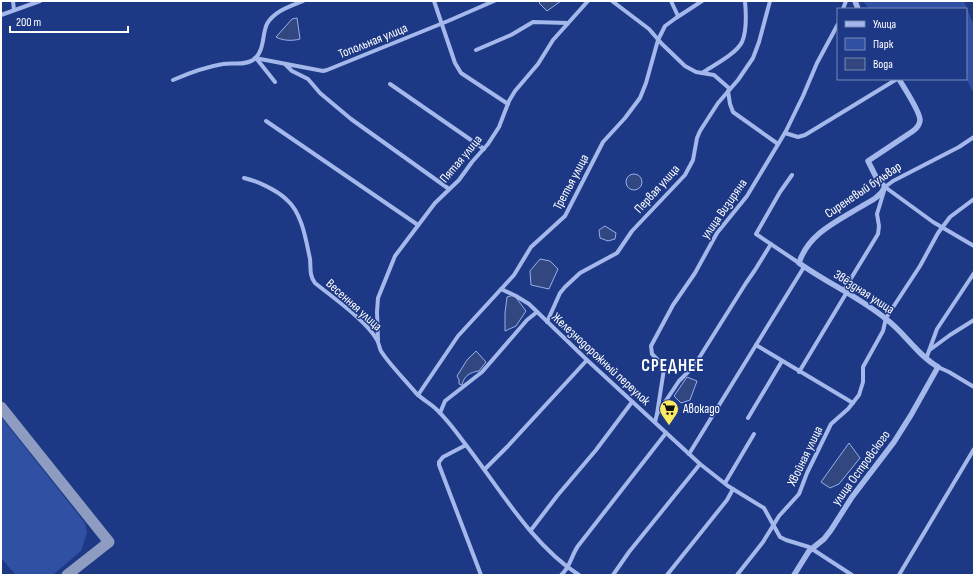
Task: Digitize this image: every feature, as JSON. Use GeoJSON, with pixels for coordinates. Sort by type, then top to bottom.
{"type":"FeatureCollection","features":[{"type":"Feature","properties":{"kind":"street"},"geometry":{"type":"LineString","coordinates":[[13,1],[14,10]]}},
{"type":"Feature","properties":{"kind":"street"},"geometry":{"type":"LineString","coordinates":[[1,15],[40,1]]}},
{"type":"Feature","properties":{"kind":"street"},"geometry":{"type":"LineString","coordinates":[[173,80],[194,71],[223,64],[248,62],[255,58],[262,46],[266,26],[271,19],[281,11],[303,1]]}},
{"type":"Feature","properties":{"kind":"street"},"geometry":{"type":"LineString","coordinates":[[434,1],[455,63],[461,73],[508,104]]}},
{"type":"Feature","properties":{"kind":"street","name":"Топольная улица"},"geometry":{"type":"LineString","coordinates":[[255,58],[323,71],[442,24],[494,1]]}},
{"type":"Feature","properties":{"kind":"street","name":"Пятая улица"},"geometry":{"type":"LineString","coordinates":[[378,340],[376,312],[380,291],[395,256],[435,204],[460,180],[472,162],[484,149],[499,127],[515,91],[538,64],[547,47],[588,1]]}},
{"type":"Feature","properties":{"kind":"street"},"geometry":{"type":"LineString","coordinates":[[612,1],[649,29],[658,40],[690,70],[714,75],[729,90],[730,104],[733,112],[778,144]]}},
{"type":"Feature","properties":{"kind":"street"},"geometry":{"type":"LineString","coordinates":[[671,1],[678,16]]}},
{"type":"Feature","properties":{"kind":"street","name":"Третья улица"},"geometry":{"type":"LineString","coordinates":[[418,395],[455,340],[518,269],[531,247],[565,216],[602,142],[620,123],[640,98],[646,83],[658,40],[665,26],[702,1]]}},
{"type":"Feature","properties":{"kind":"street"},"geometry":{"type":"LineString","coordinates":[[702,73],[735,50],[742,42],[746,17],[744,1]]}},
{"type":"Feature","properties":{"kind":"street","name":"Первая улица"},"geometry":{"type":"LineString","coordinates":[[547,322],[560,293],[565,287],[580,273],[607,260],[617,253],[632,231],[685,175],[693,160],[697,138],[700,131],[711,113],[744,73],[756,51],[770,1]]}},
{"type":"Feature","properties":{"kind":"street"},"geometry":{"type":"LineString","coordinates":[[476,50],[511,35],[534,22],[568,23]]}},
{"type":"Feature","properties":{"kind":"street","name":"улица Визиряна"},"geometry":{"type":"LineString","coordinates":[[657,414],[664,369],[660,362],[652,354],[651,346],[673,305],[695,273],[717,233],[746,196],[785,133],[804,96],[817,63],[837,26]]}},
{"type":"Feature","properties":{"kind":"street"},"geometry":{"type":"LineString","coordinates":[[255,58],[275,82]]}},
{"type":"Feature","properties":{"kind":"street"},"geometry":{"type":"LineString","coordinates":[[285,64],[292,70],[308,79],[320,93],[351,119],[450,189]]}},
{"type":"Feature","properties":{"kind":"street"},"geometry":{"type":"LineString","coordinates":[[785,133],[798,137],[805,135],[896,80]]}},
{"type":"Feature","properties":{"kind":"street","name":"Сиреневый бульвар"},"geometry":{"type":"LineString","coordinates":[[886,187],[878,179],[868,162],[917,128],[920,120],[899,80]]}},
{"type":"Feature","properties":{"kind":"street"},"geometry":{"type":"LineString","coordinates":[[390,84],[484,149]]}},
{"type":"Feature","properties":{"kind":"street"},"geometry":{"type":"LineString","coordinates":[[266,121],[418,225]]}},
{"type":"Feature","properties":{"kind":"street","name":"Сиреневый бульвар"},"geometry":{"type":"LineString","coordinates":[[801,265],[804,250],[817,235],[834,223],[880,196],[886,187],[893,181],[974,138]]}},
{"type":"Feature","properties":{"kind":"street","name":"Звёздная улица"},"geometry":{"type":"LineString","coordinates":[[792,175],[780,192],[756,234],[801,265],[846,291],[886,318],[926,359],[973,386]]}},
{"type":"Feature","properties":{"kind":"street","name":"Весенняя улица"},"geometry":{"type":"LineString","coordinates":[[244,178],[257,181],[288,200],[300,222],[310,261],[312,279],[356,317],[378,340],[384,356],[418,395],[440,413]]}},
{"type":"Feature","properties":{"kind":"street"},"geometry":{"type":"LineString","coordinates":[[799,372],[878,234],[879,226],[877,214],[886,187],[942,228],[974,246]]}},
{"type":"Feature","properties":{"kind":"street","name":"Хвойная улица"},"geometry":{"type":"LineString","coordinates":[[737,575],[763,542],[773,524],[799,494],[807,473],[831,424],[853,403],[862,389],[863,367],[882,331],[886,318],[920,266],[942,228],[950,217],[974,199]]}},
{"type":"Feature","properties":{"kind":"street"},"geometry":{"type":"LineString","coordinates":[[655,422],[657,414],[679,381],[694,366],[770,244]]}},
{"type":"Feature","properties":{"kind":"street"},"geometry":{"type":"LineString","coordinates":[[689,454],[756,345],[801,265]]}},
{"type":"Feature","properties":{"kind":"street"},"geometry":{"type":"LineString","coordinates":[[926,359],[940,324],[974,273]]}},
{"type":"Feature","properties":{"kind":"street","name":"Железнодорожный переулок"},"geometry":{"type":"LineString","coordinates":[[501,289],[523,299],[700,464],[725,484],[764,508],[770,516],[780,537],[812,548],[852,575]]}},
{"type":"Feature","properties":{"kind":"street"},"geometry":{"type":"LineString","coordinates":[[537,312],[527,320],[482,372],[445,400],[440,413],[531,530],[568,568],[579,575]]}},
{"type":"Feature","properties":{"kind":"street"},"geometry":{"type":"LineString","coordinates":[[930,349],[974,320]]}},
{"type":"Feature","properties":{"kind":"street"},"geometry":{"type":"LineString","coordinates":[[756,345],[853,403]]}},
{"type":"Feature","properties":{"kind":"street"},"geometry":{"type":"LineString","coordinates":[[485,469],[511,443],[587,360]]}},
{"type":"Feature","properties":{"kind":"street"},"geometry":{"type":"LineString","coordinates":[[748,418],[782,361]]}},
{"type":"Feature","properties":{"kind":"street","name":"улица Островского"},"geometry":{"type":"LineString","coordinates":[[794,575],[805,556],[812,548],[824,539],[848,502],[894,442],[938,367]]}},
{"type":"Feature","properties":{"kind":"street"},"geometry":{"type":"LineString","coordinates":[[531,530],[557,496],[596,450],[632,402]]}},
{"type":"Feature","properties":{"kind":"street"},"geometry":{"type":"LineString","coordinates":[[561,575],[568,568],[578,546],[666,433]]}},
{"type":"Feature","properties":{"kind":"street"},"geometry":{"type":"LineString","coordinates":[[725,484],[754,434]]}},
{"type":"Feature","properties":{"kind":"street"},"geometry":{"type":"LineString","coordinates":[[466,445],[441,459],[439,465],[481,575]]}},
{"type":"Feature","properties":{"kind":"street"},"geometry":{"type":"LineString","coordinates":[[899,575],[974,449]]}},
{"type":"Feature","properties":{"kind":"street"},"geometry":{"type":"LineString","coordinates":[[612,575],[700,464]]}},
{"type":"Feature","properties":{"kind":"street"},"geometry":{"type":"LineString","coordinates":[[667,575],[727,500],[733,489]]}},
{"type":"Feature","properties":{"kind":"green space"},"geometry":{"type":"Polygon","coordinates":[[[863,1],[964,1],[967,8],[868,8],[863,1]]]}},
{"type":"Feature","properties":{"kind":"green space"},"geometry":{"type":"Polygon","coordinates":[[[967,8],[974,26],[973,92],[967,80],[967,8]]]}},
{"type":"Feature","properties":{"kind":"green space"},"geometry":{"type":"Polygon","coordinates":[[[1,417],[85,523],[87,533],[81,551],[52,575],[16,575],[1,558],[1,417]]]}},
{"type":"Feature","properties":{"kind":"water"},"geometry":{"type":"Polygon","coordinates":[[[541,1],[561,1],[547,11],[539,3],[541,1]]]}},
{"type":"Feature","properties":{"kind":"water"},"geometry":{"type":"Polygon","coordinates":[[[297,18],[300,39],[288,40],[276,37],[292,19],[297,18]]]}},
{"type":"Feature","properties":{"kind":"water"},"geometry":{"type":"Polygon","coordinates":[[[631,174],[637,174],[642,179],[640,188],[637,190],[631,190],[626,185],[626,179],[631,174]]]}},
{"type":"Feature","properties":{"kind":"water"},"geometry":{"type":"Polygon","coordinates":[[[605,226],[616,233],[615,239],[608,241],[600,238],[599,230],[605,226]]]}},
{"type":"Feature","properties":{"kind":"water"},"geometry":{"type":"Polygon","coordinates":[[[540,259],[550,261],[558,269],[549,289],[531,285],[530,271],[540,259]]]}},
{"type":"Feature","properties":{"kind":"water"},"geometry":{"type":"Polygon","coordinates":[[[514,295],[526,311],[516,326],[505,331],[507,297],[514,295]]]}},
{"type":"Feature","properties":{"kind":"water"},"geometry":{"type":"Polygon","coordinates":[[[476,351],[486,362],[479,371],[470,373],[462,385],[459,384],[457,376],[467,360],[476,351]]]}},
{"type":"Feature","properties":{"kind":"water"},"geometry":{"type":"Polygon","coordinates":[[[687,377],[697,381],[690,400],[681,403],[674,396],[687,377]]]}},
{"type":"Feature","properties":{"kind":"water"},"geometry":{"type":"Polygon","coordinates":[[[849,443],[860,458],[839,484],[830,488],[821,482],[849,443]]]}},
{"type":"Feature","properties":{"kind":"taxiway"},"geometry":{"type":"LineString","coordinates":[[1,407],[109,542],[67,575]]}},
{"type":"Feature","properties":{"kind":"place","name":"Авокадо"},"geometry":{"type":"Point","coordinates":[669,426]}},
{"type":"Feature","properties":{"kind":"district","name":"СРЕДНЕЕ"},"geometry":{"type":"Point","coordinates":[673,366]}}]}
